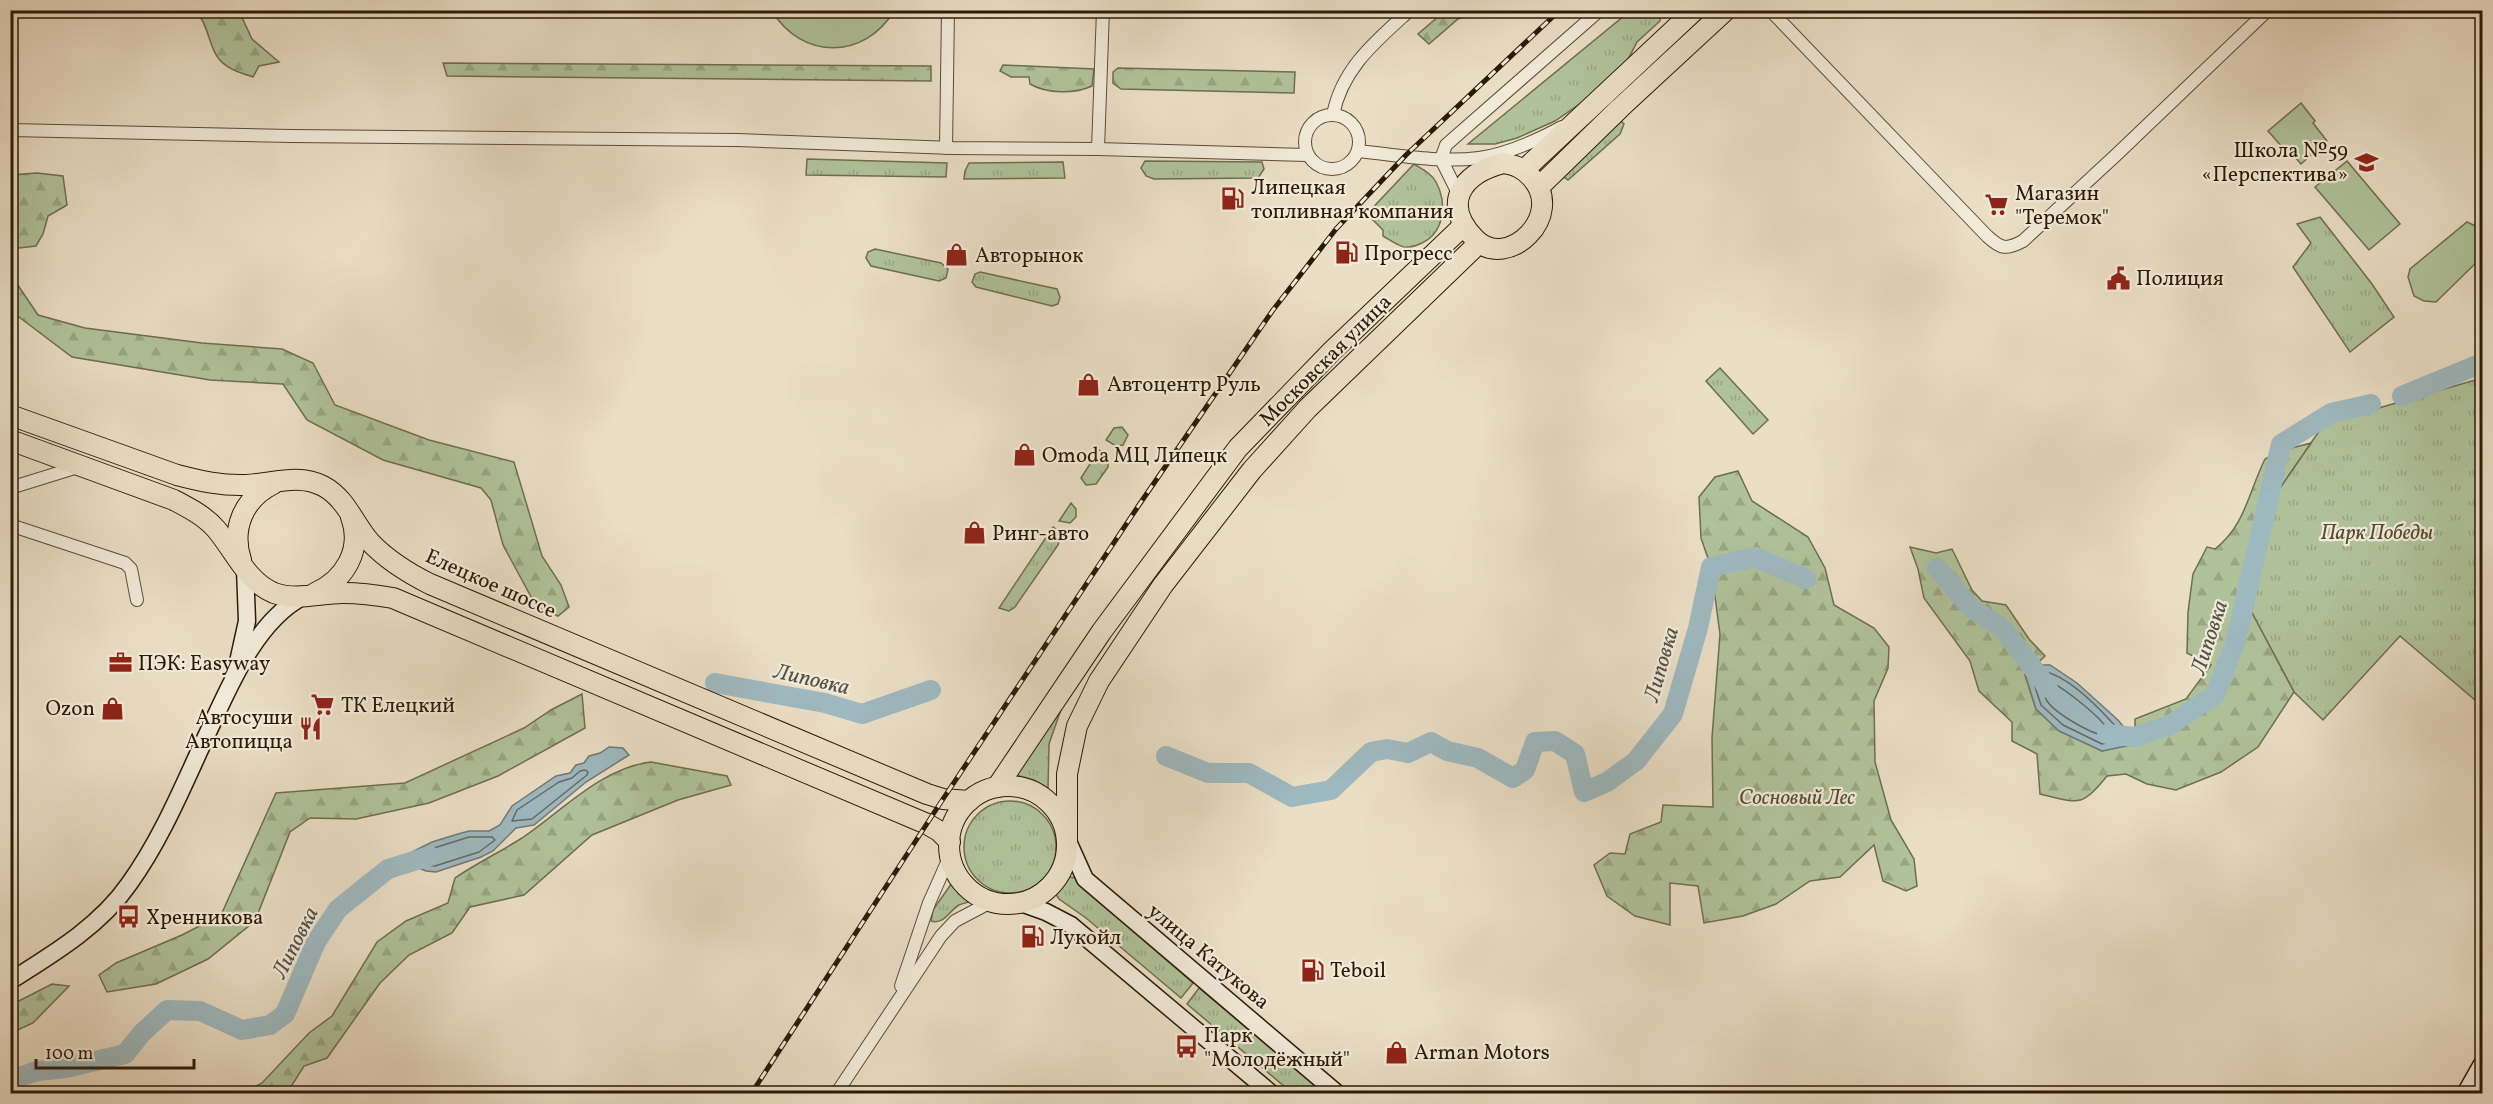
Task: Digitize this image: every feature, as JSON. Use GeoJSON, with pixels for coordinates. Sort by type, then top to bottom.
{"type":"FeatureCollection","features":[{"type":"Feature","properties":{"kind":"main road"},"geometry":{"type":"LineString","coordinates":[[1524,170],[1695,10]]}},
{"type":"Feature","properties":{"kind":"main road"},"geometry":{"type":"LineString","coordinates":[[1540,186],[1726,10]]}},
{"type":"Feature","properties":{"kind":"main road"},"geometry":{"type":"LineString","coordinates":[[1503,164],[1513,165],[1524,170],[1540,186],[1543,212],[1529,236],[1515,245],[1488,247],[1479,243],[1463,226],[1458,213],[1459,195],[1468,180],[1478,172],[1503,164]]}},
{"type":"Feature","properties":{"kind":"main road","name":"Московская улица"},"geometry":{"type":"LineString","coordinates":[[997,787],[1102,631],[1238,448],[1332,351],[1463,226]]}},
{"type":"Feature","properties":{"kind":"main road","name":"Московская улица"},"geometry":{"type":"LineString","coordinates":[[1067,839],[1066,774],[1077,726],[1099,681],[1163,585],[1252,470],[1308,408],[1479,243]]}},
{"type":"Feature","properties":{"kind":"main road","name":"Елецкое шоссе"},"geometry":{"type":"LineString","coordinates":[[10,415],[177,476],[205,482],[245,485],[303,480],[322,485],[337,496],[369,541],[386,557],[430,584],[927,794],[943,799],[969,801]]}},
{"type":"Feature","properties":{"kind":"main road"},"geometry":{"type":"LineString","coordinates":[[10,440],[174,500],[198,513],[214,527],[257,583],[274,593],[294,597],[367,594],[393,598],[927,824],[939,831],[960,880],[968,889],[991,902],[1021,903],[1046,912],[1071,925],[1272,1094]]}},
{"type":"Feature","properties":{"kind":"main road"},"geometry":{"type":"LineString","coordinates":[[234,677],[247,621],[245,568],[237,542],[242,515],[258,493],[284,481]]}},
{"type":"Feature","properties":{"kind":"main road"},"geometry":{"type":"LineString","coordinates":[[10,981],[75,938],[94,922],[129,885],[159,836],[234,677],[265,632],[287,607],[339,578],[350,561],[354,531],[349,512]]}},
{"type":"Feature","properties":{"kind":"main road"},"geometry":{"type":"LineString","coordinates":[[949,850],[955,820],[969,801],[983,792],[997,787],[1014,787],[1030,790],[1042,797],[1059,816],[1067,839],[1063,867],[1055,881],[1039,895],[1021,903]]}},
{"type":"Feature","properties":{"kind":"main road","name":"улица Катукова"},"geometry":{"type":"LineString","coordinates":[[1067,839],[1085,879],[1338,1094]]}},
{"type":"Feature","properties":{"kind":"main road"},"geometry":{"type":"LineString","coordinates":[[2464,1094],[2482,1064]]}},
{"type":"Feature","properties":{"kind":"main road"},"geometry":{"type":"LineString","coordinates":[[2472,1094],[2482,1081]]}},
{"type":"Feature","properties":{"kind":"street"},"geometry":{"type":"LineString","coordinates":[[946,148],[948,10]]}},
{"type":"Feature","properties":{"kind":"street"},"geometry":{"type":"LineString","coordinates":[[1098,149],[1103,10]]}},
{"type":"Feature","properties":{"kind":"street"},"geometry":{"type":"LineString","coordinates":[[1333,115],[1337,97],[1349,71],[1366,51],[1410,10]]}},
{"type":"Feature","properties":{"kind":"street"},"geometry":{"type":"LineString","coordinates":[[1459,195],[1441,159],[1446,145],[1600,10]]}},
{"type":"Feature","properties":{"kind":"street"},"geometry":{"type":"LineString","coordinates":[[1770,10],[1996,245],[2010,248],[2023,241],[2268,10]]}},
{"type":"Feature","properties":{"kind":"street"},"geometry":{"type":"LineString","coordinates":[[10,130],[291,136],[738,140],[946,148],[1098,149],[1307,155],[1320,167],[1338,169],[1353,159],[1358,151],[1359,141],[1352,123],[1333,115],[1316,119],[1309,126],[1305,135],[1307,155]]}},
{"type":"Feature","properties":{"kind":"street"},"geometry":{"type":"LineString","coordinates":[[1480,158],[1545,136],[1584,115]]}},
{"type":"Feature","properties":{"kind":"street"},"geometry":{"type":"LineString","coordinates":[[1358,151],[1441,159],[1480,158],[1503,164]]}},
{"type":"Feature","properties":{"kind":"street"},"geometry":{"type":"LineString","coordinates":[[10,488],[82,465]]}},
{"type":"Feature","properties":{"kind":"street"},"geometry":{"type":"LineString","coordinates":[[10,525],[125,563],[131,569],[137,600]]}},
{"type":"Feature","properties":{"kind":"street"},"geometry":{"type":"LineString","coordinates":[[896,1001],[949,850]]}},
{"type":"Feature","properties":{"kind":"street"},"geometry":{"type":"LineString","coordinates":[[837,1094],[896,1001],[941,936],[955,921],[991,902]]}},
{"type":"Feature","properties":{"kind":"green space"},"geometry":{"type":"Polygon","coordinates":[[[1446,10],[1478,11],[1458,19],[1429,44],[1418,34],[1446,10]]]}},
{"type":"Feature","properties":{"kind":"green space"},"geometry":{"type":"Polygon","coordinates":[[[196,11],[239,11],[252,39],[279,62],[259,66],[253,77],[230,68],[222,62],[213,49],[204,23],[196,11]]]}},
{"type":"Feature","properties":{"kind":"green space"},"geometry":{"type":"Polygon","coordinates":[[[772,11],[894,11],[881,27],[866,39],[833,48],[800,39],[785,27],[772,11]]]}},
{"type":"Feature","properties":{"kind":"green space"},"geometry":{"type":"Polygon","coordinates":[[[1630,11],[1661,11],[1660,21],[1637,42],[1625,65],[1584,101],[1555,121],[1517,138],[1495,144],[1468,144],[1630,11]]]}},
{"type":"Feature","properties":{"kind":"green space"},"geometry":{"type":"Polygon","coordinates":[[[443,63],[931,66],[931,81],[447,76],[443,63]]]}},
{"type":"Feature","properties":{"kind":"green space"},"geometry":{"type":"Polygon","coordinates":[[[1003,65],[1094,69],[1092,86],[1069,92],[1044,90],[1030,84],[1029,77],[1011,77],[1000,71],[1003,65]]]}},
{"type":"Feature","properties":{"kind":"green space"},"geometry":{"type":"Polygon","coordinates":[[[1118,68],[1295,72],[1294,93],[1121,89],[1113,83],[1113,72],[1118,68]]]}},
{"type":"Feature","properties":{"kind":"green space"},"geometry":{"type":"Polygon","coordinates":[[[2301,103],[2327,141],[2301,164],[2268,131],[2301,103]]]}},
{"type":"Feature","properties":{"kind":"green space"},"geometry":{"type":"Polygon","coordinates":[[[1619,119],[1624,124],[1620,134],[1568,180],[1564,177],[1563,169],[1619,119]]]}},
{"type":"Feature","properties":{"kind":"green space"},"geometry":{"type":"Polygon","coordinates":[[[807,159],[947,163],[946,177],[806,175],[807,159]]]}},
{"type":"Feature","properties":{"kind":"green space"},"geometry":{"type":"Polygon","coordinates":[[[1145,161],[1262,162],[1264,169],[1258,178],[1154,179],[1146,176],[1141,168],[1145,161]]]}},
{"type":"Feature","properties":{"kind":"green space"},"geometry":{"type":"Polygon","coordinates":[[[2347,161],[2400,224],[2369,250],[2315,187],[2347,161]]]}},
{"type":"Feature","properties":{"kind":"green space"},"geometry":{"type":"Polygon","coordinates":[[[1063,162],[1065,178],[964,179],[969,163],[1063,162]]]}},
{"type":"Feature","properties":{"kind":"green space"},"geometry":{"type":"Polygon","coordinates":[[[1414,164],[1436,182],[1442,198],[1442,216],[1430,238],[1416,246],[1404,247],[1383,236],[1383,230],[1371,218],[1365,216],[1414,164]]]}},
{"type":"Feature","properties":{"kind":"green space"},"geometry":{"type":"Polygon","coordinates":[[[37,173],[63,176],[67,205],[48,216],[43,234],[36,246],[11,249],[11,175],[37,173]]]}},
{"type":"Feature","properties":{"kind":"green space"},"geometry":{"type":"Polygon","coordinates":[[[2320,217],[2372,284],[2394,317],[2350,352],[2293,267],[2311,243],[2297,224],[2320,217]]]}},
{"type":"Feature","properties":{"kind":"green space"},"geometry":{"type":"Polygon","coordinates":[[[2467,222],[2482,229],[2482,257],[2436,302],[2424,301],[2414,296],[2408,277],[2410,269],[2467,222]]]}},
{"type":"Feature","properties":{"kind":"green space"},"geometry":{"type":"Polygon","coordinates":[[[875,249],[941,263],[948,269],[946,278],[939,281],[871,266],[866,258],[868,252],[875,249]]]}},
{"type":"Feature","properties":{"kind":"green space"},"geometry":{"type":"Polygon","coordinates":[[[980,272],[1057,289],[1060,297],[1058,304],[1052,306],[976,287],[972,282],[975,274],[980,272]]]}},
{"type":"Feature","properties":{"kind":"green space"},"geometry":{"type":"Polygon","coordinates":[[[11,275],[38,315],[85,328],[202,343],[282,349],[313,363],[335,405],[429,440],[514,462],[542,556],[561,585],[569,607],[558,616],[536,606],[503,545],[491,500],[481,488],[383,460],[307,420],[283,384],[210,380],[72,357],[11,311],[11,275]]]}},
{"type":"Feature","properties":{"kind":"green space"},"geometry":{"type":"Polygon","coordinates":[[[1720,368],[1768,420],[1753,434],[1706,381],[1720,368]]]}},
{"type":"Feature","properties":{"kind":"green space","name":"Парк Победы"},"geometry":{"type":"Polygon","coordinates":[[[2482,378],[2482,706],[2400,636],[2323,720],[2294,692],[2251,611],[2273,498],[2324,424],[2482,378]]]}},
{"type":"Feature","properties":{"kind":"green space"},"geometry":{"type":"Polygon","coordinates":[[[1122,427],[1128,435],[1123,445],[1116,446],[1106,440],[1114,428],[1122,427]]]}},
{"type":"Feature","properties":{"kind":"green space"},"geometry":{"type":"Polygon","coordinates":[[[2311,443],[2273,498],[2251,611],[2294,692],[2258,747],[2221,772],[2176,790],[2147,784],[2126,774],[2107,776],[2091,794],[2078,800],[2071,801],[2040,794],[2037,754],[2012,741],[2012,722],[1979,691],[1970,661],[1924,598],[1918,569],[1910,547],[1936,553],[1952,549],[1972,590],[1982,601],[2006,605],[2029,639],[2045,656],[2025,675],[2036,709],[2059,730],[2102,751],[2142,742],[2135,737],[2135,719],[2186,699],[2211,665],[2187,653],[2188,612],[2193,574],[2207,547],[2215,549],[2233,530],[2240,519],[2265,459],[2280,451],[2311,443]]]}},
{"type":"Feature","properties":{"kind":"green space"},"geometry":{"type":"Polygon","coordinates":[[[1099,450],[1108,457],[1108,467],[1096,484],[1086,485],[1081,478],[1099,450]]]}},
{"type":"Feature","properties":{"kind":"green space","name":"Сосновый Лес"},"geometry":{"type":"Polygon","coordinates":[[[1738,471],[1752,501],[1808,537],[1825,568],[1834,605],[1874,628],[1889,647],[1888,668],[1874,701],[1875,762],[1891,820],[1914,859],[1917,886],[1906,891],[1883,881],[1874,845],[1840,877],[1810,881],[1776,904],[1743,916],[1704,923],[1698,886],[1670,883],[1670,925],[1635,916],[1607,896],[1594,865],[1610,853],[1625,854],[1630,834],[1661,822],[1663,805],[1713,807],[1712,738],[1720,634],[1711,567],[1701,538],[1699,497],[1715,477],[1738,471]]]}},
{"type":"Feature","properties":{"kind":"green space"},"geometry":{"type":"Polygon","coordinates":[[[1071,503],[1076,509],[1076,517],[1070,523],[1059,521],[1071,503]]]}},
{"type":"Feature","properties":{"kind":"green space"},"geometry":{"type":"Polygon","coordinates":[[[1053,527],[1060,535],[1058,545],[1015,607],[1009,611],[999,608],[1053,527]]]}},
{"type":"Feature","properties":{"kind":"green space"},"geometry":{"type":"Polygon","coordinates":[[[582,694],[585,728],[498,776],[429,803],[356,819],[310,818],[290,832],[255,921],[208,959],[156,984],[107,992],[99,975],[116,963],[182,935],[221,915],[276,793],[405,783],[524,728],[551,710],[582,694]]]}},
{"type":"Feature","properties":{"kind":"green space"},"geometry":{"type":"Polygon","coordinates":[[[1064,701],[1049,744],[1048,789],[1034,780],[1016,775],[1064,701]]]}},
{"type":"Feature","properties":{"kind":"green space"},"geometry":{"type":"Polygon","coordinates":[[[651,762],[727,776],[731,785],[678,800],[592,835],[524,895],[470,907],[452,933],[409,955],[380,983],[327,1058],[304,1066],[287,1093],[242,1093],[262,1083],[309,1033],[332,1016],[377,942],[406,921],[448,903],[455,878],[522,838],[599,782],[633,766],[651,762]]]}},
{"type":"Feature","properties":{"kind":"green space"},"geometry":{"type":"Polygon","coordinates":[[[1010,801],[1028,805],[1042,815],[1052,829],[1056,847],[1052,865],[1042,879],[1028,889],[1010,893],[992,889],[978,879],[968,865],[964,847],[968,829],[978,815],[992,805],[1010,801]]]}},
{"type":"Feature","properties":{"kind":"green space"},"geometry":{"type":"Polygon","coordinates":[[[1069,877],[1076,878],[1091,895],[1193,983],[1181,998],[1086,918],[1059,899],[1055,893],[1069,877]]]}},
{"type":"Feature","properties":{"kind":"green space"},"geometry":{"type":"Polygon","coordinates":[[[954,880],[974,900],[959,905],[939,921],[931,921],[933,910],[954,880]]]}},
{"type":"Feature","properties":{"kind":"green space"},"geometry":{"type":"Polygon","coordinates":[[[52,984],[69,986],[33,1023],[11,1033],[11,1005],[52,984]]]}},
{"type":"Feature","properties":{"kind":"green space"},"geometry":{"type":"Polygon","coordinates":[[[1199,988],[1324,1093],[1292,1093],[1187,1004],[1199,988]]]}},
{"type":"Feature","properties":{"kind":"water"},"geometry":{"type":"Polygon","coordinates":[[[2035,665],[2050,665],[2077,683],[2118,720],[2132,737],[2131,745],[2102,751],[2059,731],[2036,709],[2025,674],[2035,665]]]}},
{"type":"Feature","properties":{"kind":"water"},"geometry":{"type":"Polygon","coordinates":[[[609,747],[623,748],[629,755],[586,782],[534,825],[516,828],[493,851],[436,872],[426,871],[406,863],[408,854],[432,842],[469,831],[489,831],[500,825],[512,806],[556,776],[570,773],[576,765],[584,763],[589,756],[609,747]]]}},
{"type":"Feature","properties":{"kind":"waterway","name":"Липовка"},"geometry":{"type":"LineString","coordinates":[[2402,396],[2482,363]]}},
{"type":"Feature","properties":{"kind":"waterway","name":"Липовка"},"geometry":{"type":"LineString","coordinates":[[2107,734],[2135,737],[2170,725],[2215,695],[2236,640],[2281,444],[2331,413],[2371,404]]}},
{"type":"Feature","properties":{"kind":"waterway","name":"Липовка"},"geometry":{"type":"LineString","coordinates":[[1166,756],[1208,773],[1249,773],[1292,797],[1331,790],[1371,752],[1387,749],[1408,753],[1431,742],[1447,751],[1478,758],[1513,778],[1525,770],[1535,742],[1555,741],[1575,754],[1584,792],[1607,782],[1636,761],[1673,714],[1698,628],[1711,567],[1755,557],[1806,579]]}},
{"type":"Feature","properties":{"kind":"waterway","name":"Липовка"},"geometry":{"type":"LineString","coordinates":[[1937,568],[1970,607],[2004,630],[2048,688]]}},
{"type":"Feature","properties":{"kind":"waterway","name":"Липовка"},"geometry":{"type":"LineString","coordinates":[[715,683],[825,703],[862,714],[931,690]]}},
{"type":"Feature","properties":{"kind":"waterway","name":"Липовка"},"geometry":{"type":"LineString","coordinates":[[10,1080],[37,1071],[66,1068],[125,1054],[142,1033],[167,1010],[200,1011],[242,1030],[270,1025],[285,1014],[316,942],[338,909],[388,869],[430,856]]}},
{"type":"Feature","properties":{"kind":"railway"},"geometry":{"type":"LineString","coordinates":[[751,1094],[943,799],[1141,502],[1273,310],[1336,229],[1406,155],[1560,10]]}},
{"type":"Feature","properties":{"kind":"place","name":"Школа №59 «Перспектива»"},"geometry":{"type":"Point","coordinates":[2366,162]}},
{"type":"Feature","properties":{"kind":"place","name":"Липецкая топливная компания"},"geometry":{"type":"Point","coordinates":[1233,199]}},
{"type":"Feature","properties":{"kind":"place","name":"Магазин \"Теремок\""},"geometry":{"type":"Point","coordinates":[1997,205]}},
{"type":"Feature","properties":{"kind":"place","name":"Прогресс"},"geometry":{"type":"Point","coordinates":[1346,253]}},
{"type":"Feature","properties":{"kind":"place","name":"Авторынок"},"geometry":{"type":"Point","coordinates":[957,255]}},
{"type":"Feature","properties":{"kind":"place","name":"Полиция"},"geometry":{"type":"Point","coordinates":[2118,278]}},
{"type":"Feature","properties":{"kind":"place","name":"Автоцентр Руль"},"geometry":{"type":"Point","coordinates":[1089,384]}},
{"type":"Feature","properties":{"kind":"place","name":"Omoda МЦ Липецк"},"geometry":{"type":"Point","coordinates":[1024,455]}},
{"type":"Feature","properties":{"kind":"place","name":"Ринг-авто"},"geometry":{"type":"Point","coordinates":[974,533]}},
{"type":"Feature","properties":{"kind":"place","name":"ПЭК: Easyway"},"geometry":{"type":"Point","coordinates":[120,663]}},
{"type":"Feature","properties":{"kind":"place","name":"ТК Елецкий"},"geometry":{"type":"Point","coordinates":[323,705]}},
{"type":"Feature","properties":{"kind":"place","name":"Ozon"},"geometry":{"type":"Point","coordinates":[113,708]}},
{"type":"Feature","properties":{"kind":"place","name":"Автосуши Автопицца"},"geometry":{"type":"Point","coordinates":[311,729]}},
{"type":"Feature","properties":{"kind":"place","name":"Хренникова"},"geometry":{"type":"Point","coordinates":[128,917]}},
{"type":"Feature","properties":{"kind":"place","name":"Лукойл"},"geometry":{"type":"Point","coordinates":[1032,937]}},
{"type":"Feature","properties":{"kind":"place","name":"Teboil"},"geometry":{"type":"Point","coordinates":[1312,970]}},
{"type":"Feature","properties":{"kind":"place","name":"Парк \"Молодёжный\""},"geometry":{"type":"Point","coordinates":[1186,1047]}},
{"type":"Feature","properties":{"kind":"place","name":"Arman Motors"},"geometry":{"type":"Point","coordinates":[1396,1052]}}]}
